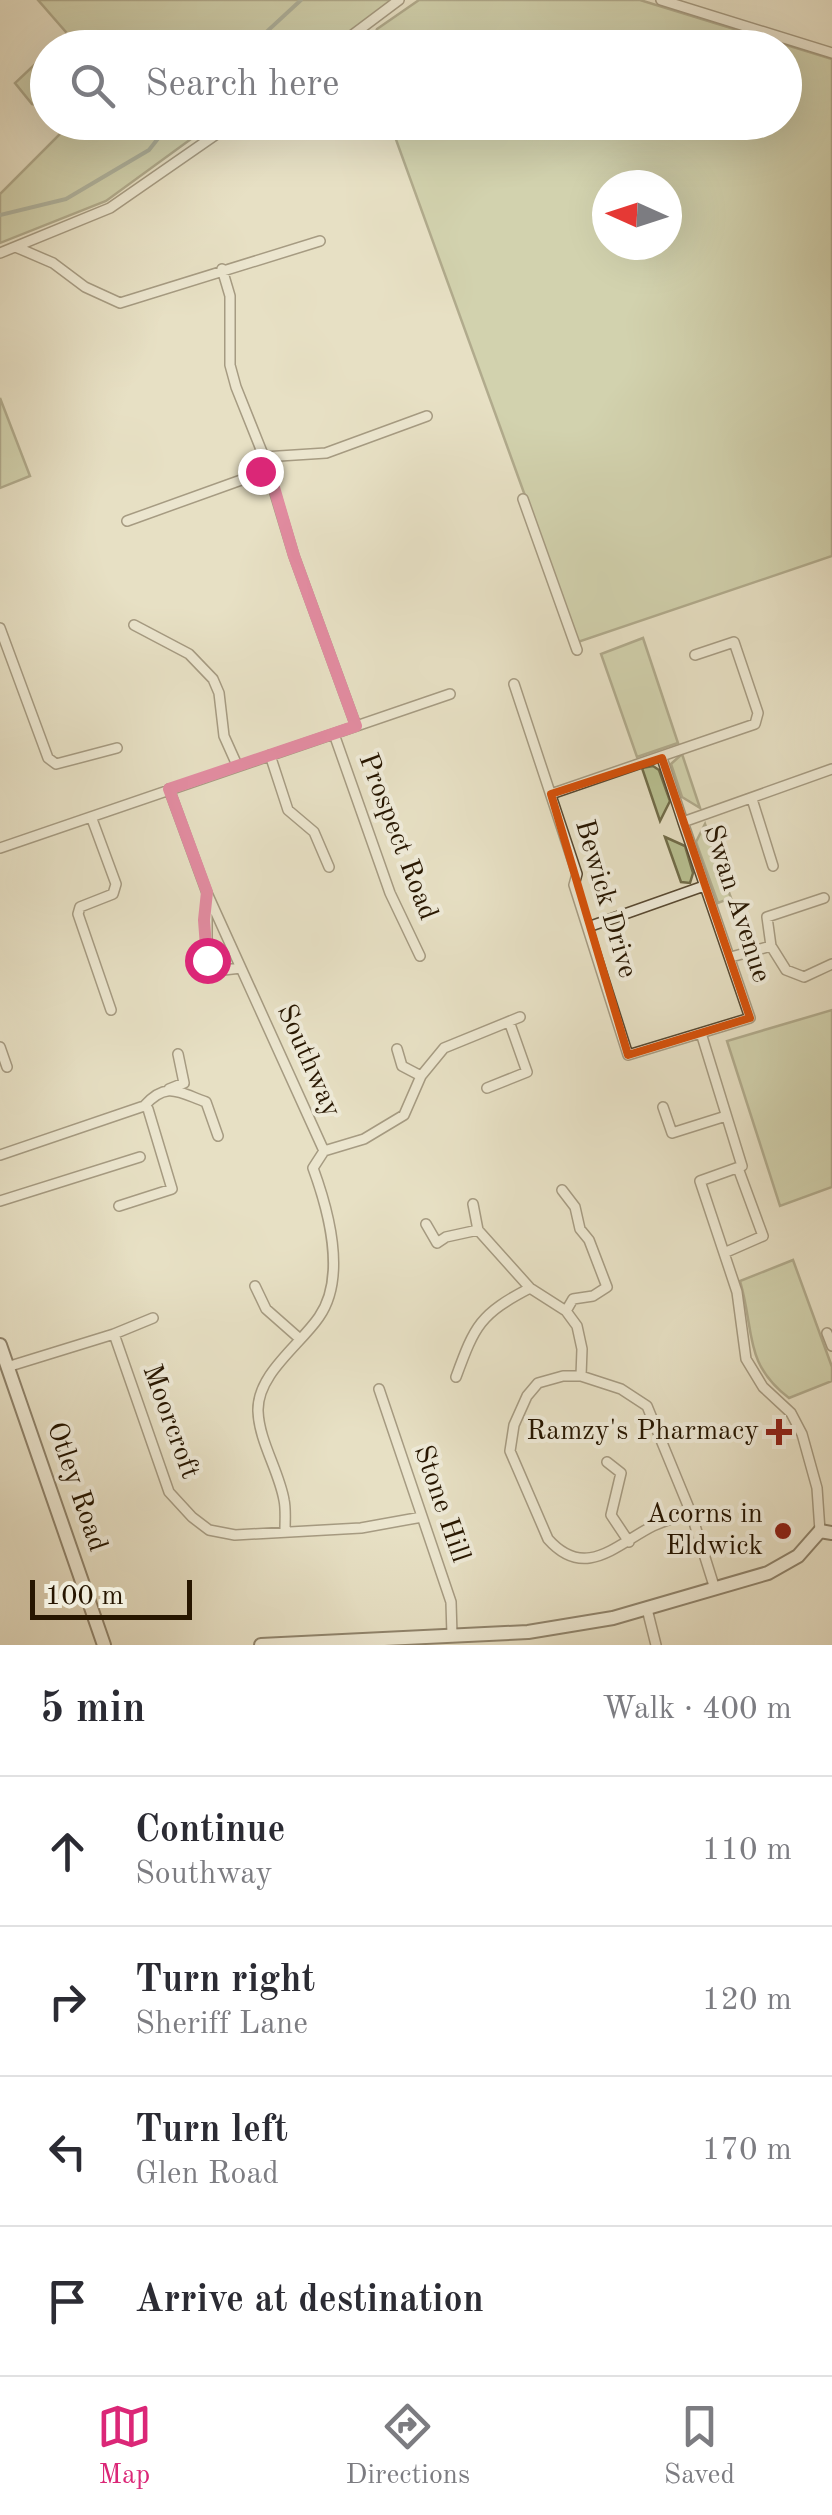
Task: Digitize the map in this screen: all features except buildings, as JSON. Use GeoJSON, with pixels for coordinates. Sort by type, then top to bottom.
{"type":"FeatureCollection","features":[{"type":"Feature","properties":{"kind":"street"},"geometry":{"type":"LineString","coordinates":[[359,30],[399,0]]}},
{"type":"Feature","properties":{"kind":"street"},"geometry":{"type":"LineString","coordinates":[[661,0],[760,30]]}},
{"type":"Feature","properties":{"kind":"street"},"geometry":{"type":"LineString","coordinates":[[802,43],[832,52]]}},
{"type":"Feature","properties":{"kind":"street"},"geometry":{"type":"LineString","coordinates":[[0,252],[110,208],[208,140]]}},
{"type":"Feature","properties":{"kind":"street"},"geometry":{"type":"LineString","coordinates":[[18,248],[53,263],[86,286],[120,302],[320,242]]}},
{"type":"Feature","properties":{"kind":"street"},"geometry":{"type":"LineString","coordinates":[[222,270],[230,296],[230,365],[236,387],[266,462],[294,556],[356,726]]}},
{"type":"Feature","properties":{"kind":"street"},"geometry":{"type":"LineString","coordinates":[[127,522],[244,479],[266,462],[326,453],[427,416]]}},
{"type":"Feature","properties":{"kind":"street"},"geometry":{"type":"LineString","coordinates":[[523,499],[576,650]]}},
{"type":"Feature","properties":{"kind":"street"},"geometry":{"type":"LineString","coordinates":[[134,625],[189,654],[212,678],[220,693],[224,736],[237,765]]}},
{"type":"Feature","properties":{"kind":"street"},"geometry":{"type":"LineString","coordinates":[[0,628],[48,758],[56,764],[118,748]]}},
{"type":"Feature","properties":{"kind":"street"},"geometry":{"type":"LineString","coordinates":[[551,794],[755,724],[758,712],[734,642],[695,655]]}},
{"type":"Feature","properties":{"kind":"street","name":"Bewick Drive"},"geometry":{"type":"LineString","coordinates":[[514,684],[577,874],[574,884],[628,1055],[701,1033]]}},
{"type":"Feature","properties":{"kind":"street"},"geometry":{"type":"LineString","coordinates":[[0,848],[450,694]]}},
{"type":"Feature","properties":{"kind":"street","name":"Prospect Road"},"geometry":{"type":"LineString","coordinates":[[334,734],[390,893],[420,956]]}},
{"type":"Feature","properties":{"kind":"street"},"geometry":{"type":"LineString","coordinates":[[270,754],[288,810],[314,832],[329,867]]}},
{"type":"Feature","properties":{"kind":"street"},"geometry":{"type":"LineString","coordinates":[[662,758],[683,822]]}},
{"type":"Feature","properties":{"kind":"street","name":"Swan Avenue"},"geometry":{"type":"LineString","coordinates":[[701,1033],[750,1018],[683,822],[832,768]]}},
{"type":"Feature","properties":{"kind":"street","name":"Southway"},"geometry":{"type":"LineString","coordinates":[[169,789],[207,892],[324,1151],[313,1168],[324,1198],[332,1246],[332,1279],[322,1314],[267,1380],[258,1410],[284,1500],[285,1530]]}},
{"type":"Feature","properties":{"kind":"street"},"geometry":{"type":"LineString","coordinates":[[752,799],[774,866]]}},
{"type":"Feature","properties":{"kind":"street"},"geometry":{"type":"LineString","coordinates":[[92,818],[116,884],[113,894],[80,906],[78,914],[111,1010]]}},
{"type":"Feature","properties":{"kind":"street"},"geometry":{"type":"LineString","coordinates":[[588,927],[704,886]]}},
{"type":"Feature","properties":{"kind":"street","name":"Southway"},"geometry":{"type":"LineString","coordinates":[[207,892],[207,960],[216,971],[241,968]]}},
{"type":"Feature","properties":{"kind":"street"},"geometry":{"type":"LineString","coordinates":[[824,898],[767,917],[772,946],[794,976],[814,975],[832,964]]}},
{"type":"Feature","properties":{"kind":"street"},"geometry":{"type":"LineString","coordinates":[[730,957],[772,946]]}},
{"type":"Feature","properties":{"kind":"street"},"geometry":{"type":"LineString","coordinates":[[324,1151],[364,1140],[404,1115],[420,1076],[444,1048],[515,1020],[527,1072],[487,1088]]}},
{"type":"Feature","properties":{"kind":"street"},"geometry":{"type":"LineString","coordinates":[[260,1645],[394,1641],[452,1634],[528,1638],[648,1610],[768,1574],[798,1556],[826,1532],[802,1434],[791,1412],[763,1388],[748,1364],[737,1292],[700,1181],[742,1166],[701,1033]]}},
{"type":"Feature","properties":{"kind":"street"},"geometry":{"type":"LineString","coordinates":[[0,1047],[7,1068]]}},
{"type":"Feature","properties":{"kind":"street"},"geometry":{"type":"LineString","coordinates":[[396,1049],[402,1066],[420,1076]]}},
{"type":"Feature","properties":{"kind":"street"},"geometry":{"type":"LineString","coordinates":[[0,1155],[144,1106],[156,1092],[184,1083],[178,1054]]}},
{"type":"Feature","properties":{"kind":"street"},"geometry":{"type":"LineString","coordinates":[[169,1089],[206,1102],[218,1136]]}},
{"type":"Feature","properties":{"kind":"street"},"geometry":{"type":"LineString","coordinates":[[120,1206],[172,1189],[144,1106]]}},
{"type":"Feature","properties":{"kind":"street"},"geometry":{"type":"LineString","coordinates":[[663,1107],[672,1134],[726,1116]]}},
{"type":"Feature","properties":{"kind":"street"},"geometry":{"type":"LineString","coordinates":[[0,1201],[140,1157]]}},
{"type":"Feature","properties":{"kind":"street"},"geometry":{"type":"LineString","coordinates":[[724,1254],[763,1236],[738,1168]]}},
{"type":"Feature","properties":{"kind":"street"},"geometry":{"type":"LineString","coordinates":[[562,1190],[576,1207],[580,1229],[589,1240],[607,1287],[594,1296],[573,1299],[566,1311]]}},
{"type":"Feature","properties":{"kind":"street"},"geometry":{"type":"LineString","coordinates":[[473,1204],[478,1230],[530,1288],[566,1311],[577,1326],[582,1350],[581,1376]]}},
{"type":"Feature","properties":{"kind":"street"},"geometry":{"type":"LineString","coordinates":[[426,1224],[436,1243],[478,1230]]}},
{"type":"Feature","properties":{"kind":"street"},"geometry":{"type":"LineString","coordinates":[[255,1286],[266,1309],[300,1339]]}},
{"type":"Feature","properties":{"kind":"street"},"geometry":{"type":"LineString","coordinates":[[456,1377],[474,1330],[497,1306],[530,1288]]}},
{"type":"Feature","properties":{"kind":"street"},"geometry":{"type":"LineString","coordinates":[[6,1366],[114,1334],[153,1318]]}},
{"type":"Feature","properties":{"kind":"street"},"geometry":{"type":"LineString","coordinates":[[828,1332],[832,1346]]}},
{"type":"Feature","properties":{"kind":"street","name":"Moorcroft"},"geometry":{"type":"LineString","coordinates":[[114,1334],[170,1492],[210,1530],[235,1535],[361,1528],[422,1517]]}},
{"type":"Feature","properties":{"kind":"street","name":"Otley Road"},"geometry":{"type":"LineString","coordinates":[[0,1345],[104,1645]]}},
{"type":"Feature","properties":{"kind":"street"},"geometry":{"type":"LineString","coordinates":[[692,1513],[654,1526],[606,1554],[581,1558],[556,1548],[548,1539],[510,1451],[514,1425],[527,1396],[538,1383],[581,1376],[621,1389],[647,1406],[692,1513],[715,1589]]}},
{"type":"Feature","properties":{"kind":"street","name":"Stone Hill"},"geometry":{"type":"LineString","coordinates":[[379,1389],[451,1602],[452,1634]]}},
{"type":"Feature","properties":{"kind":"street"},"geometry":{"type":"LineString","coordinates":[[608,1462],[621,1473],[611,1515],[630,1542]]}},
{"type":"Feature","properties":{"kind":"street"},"geometry":{"type":"LineString","coordinates":[[648,1610],[656,1645]]}},
{"type":"Feature","properties":{"kind":"street"},"geometry":{"type":"LineString","coordinates":[[104,1645],[114,1645]]}},
{"type":"Feature","properties":{"kind":"highlighted area"},"geometry":{"type":"Polygon","coordinates":[[[662,758],[750,1018],[628,1055],[551,794],[662,758]]]}},
{"type":"Feature","properties":{"kind":"green space"},"geometry":{"type":"Polygon","coordinates":[[[38,0],[395,0],[355,30],[64,30],[38,0]]]}},
{"type":"Feature","properties":{"kind":"green space"},"geometry":{"type":"Polygon","coordinates":[[[419,0],[640,0],[738,30],[377,30],[419,0]]]}},
{"type":"Feature","properties":{"kind":"green space"},"geometry":{"type":"Polygon","coordinates":[[[802,50],[832,59],[832,556],[578,642],[396,140],[802,140],[802,50]]]}},
{"type":"Feature","properties":{"kind":"green space"},"geometry":{"type":"Polygon","coordinates":[[[30,69],[30,102],[15,83],[30,69]]]}},
{"type":"Feature","properties":{"kind":"green space"},"geometry":{"type":"Polygon","coordinates":[[[53,140],[190,140],[106,201],[0,243],[0,194],[53,140]]]}},
{"type":"Feature","properties":{"kind":"green space"},"geometry":{"type":"Polygon","coordinates":[[[0,398],[30,476],[0,488],[0,398]]]}},
{"type":"Feature","properties":{"kind":"green space"},"geometry":{"type":"Polygon","coordinates":[[[643,638],[678,743],[637,757],[601,654],[643,638]]]}},
{"type":"Feature","properties":{"kind":"green space"},"geometry":{"type":"Polygon","coordinates":[[[682,754],[700,808],[682,797],[671,764],[682,754]]]}},
{"type":"Feature","properties":{"kind":"green space"},"geometry":{"type":"Polygon","coordinates":[[[653,766],[659,770],[670,801],[660,821],[642,768],[653,766]]]}},
{"type":"Feature","properties":{"kind":"green space"},"geometry":{"type":"Polygon","coordinates":[[[705,824],[731,898],[718,903],[696,842],[705,824]]]}},
{"type":"Feature","properties":{"kind":"green space"},"geometry":{"type":"Polygon","coordinates":[[[665,837],[685,846],[693,873],[690,883],[681,882],[665,837]]]}},
{"type":"Feature","properties":{"kind":"green space"},"geometry":{"type":"Polygon","coordinates":[[[832,1010],[832,1187],[780,1206],[727,1041],[832,1010]]]}},
{"type":"Feature","properties":{"kind":"green space"},"geometry":{"type":"Polygon","coordinates":[[[793,1260],[832,1367],[832,1381],[789,1398],[774,1385],[757,1359],[740,1281],[793,1260]]]}},
{"type":"Feature","properties":{"kind":"waterway"},"geometry":{"type":"LineString","coordinates":[[268,30],[301,0]]}},
{"type":"Feature","properties":{"kind":"waterway"},"geometry":{"type":"LineString","coordinates":[[0,215],[66,199],[149,150],[157,140]]}},
{"type":"Feature","properties":{"kind":"place","name":"Ramzy's Pharmacy"},"geometry":{"type":"Point","coordinates":[779,1432]}},
{"type":"Feature","properties":{"kind":"place","name":"Acorns in Eldwick"},"geometry":{"type":"Point","coordinates":[783,1531]}},
{"type":"Feature","properties":{"kind":"route"},"geometry":{"type":"LineString","coordinates":[[207,960],[207,892],[169,789],[356,726],[294,556],[268,467],[260,471]]}}]}
